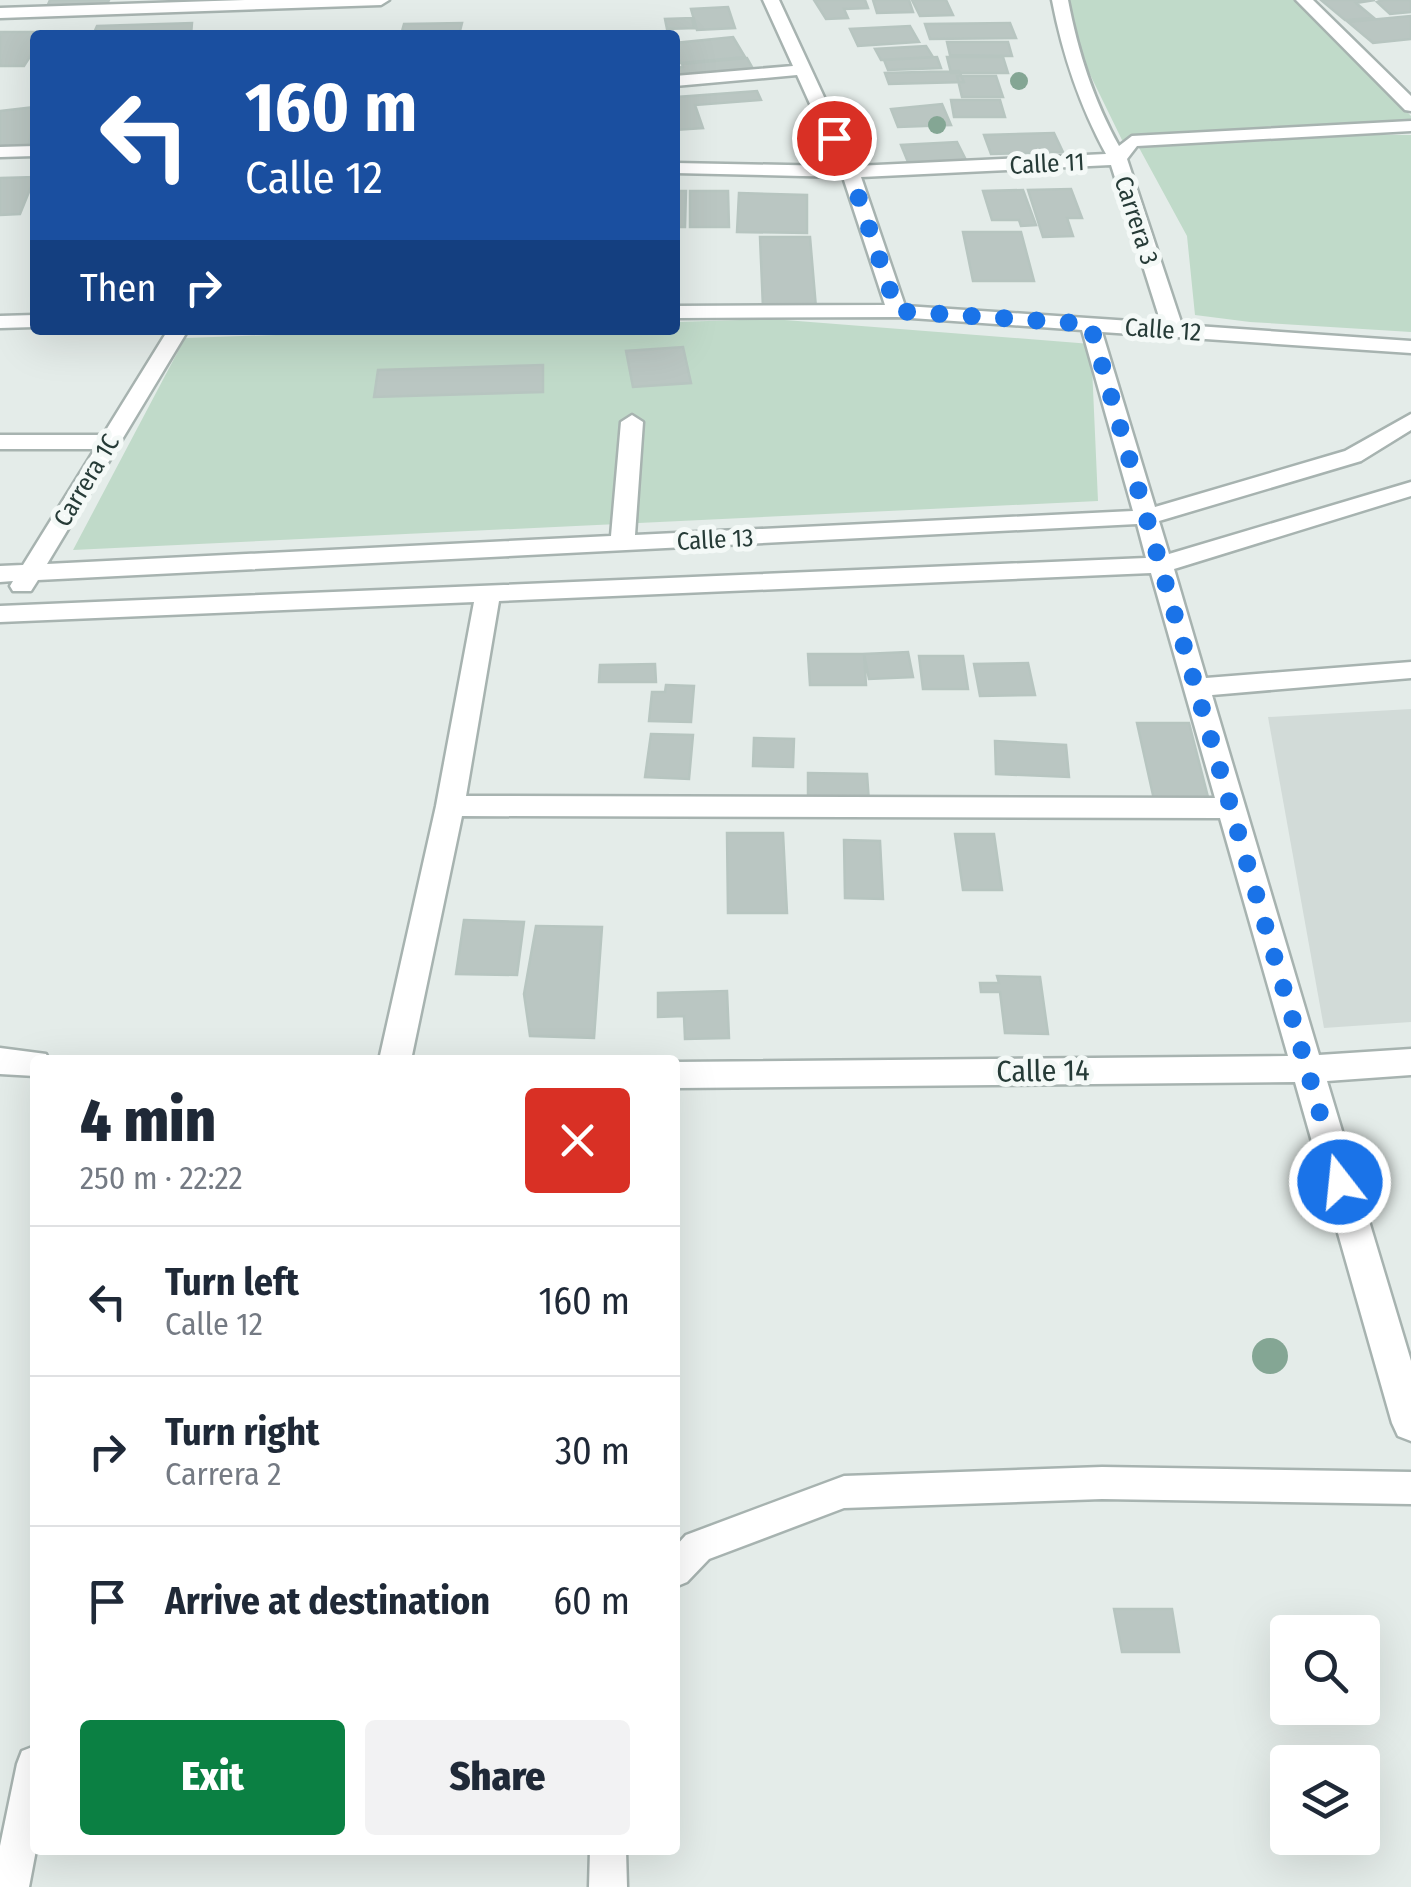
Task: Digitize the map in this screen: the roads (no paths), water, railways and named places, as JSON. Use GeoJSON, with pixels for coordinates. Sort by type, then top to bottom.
{"type":"FeatureCollection","features":[{"type":"Feature","properties":{"kind":"street"},"geometry":{"type":"LineString","coordinates":[[0,13],[244,9],[381,0]]}},
{"type":"Feature","properties":{"kind":"street"},"geometry":{"type":"LineString","coordinates":[[771,0],[850,172],[897,311]]}},
{"type":"Feature","properties":{"kind":"street","name":"Carrera 3"},"geometry":{"type":"LineString","coordinates":[[1060,0],[1070,51],[1090,109],[1118,159],[1172,329]]}},
{"type":"Feature","properties":{"kind":"street"},"geometry":{"type":"LineString","coordinates":[[1304,0],[1411,106]]}},
{"type":"Feature","properties":{"kind":"street"},"geometry":{"type":"LineString","coordinates":[[680,81],[803,70]]}},
{"type":"Feature","properties":{"kind":"street","name":"Calle 11"},"geometry":{"type":"LineString","coordinates":[[680,168],[850,172],[1118,159],[1132,141],[1411,126]]}},
{"type":"Feature","properties":{"kind":"street"},"geometry":{"type":"LineString","coordinates":[[0,152],[30,151]]}},
{"type":"Feature","properties":{"kind":"street","name":"Calle 12"},"geometry":{"type":"LineString","coordinates":[[680,312],[897,311],[1411,347]]}},
{"type":"Feature","properties":{"kind":"street"},"geometry":{"type":"LineString","coordinates":[[0,322],[30,321]]}},
{"type":"Feature","properties":{"kind":"street"},"geometry":{"type":"LineString","coordinates":[[1090,324],[1410,1414]]}},
{"type":"Feature","properties":{"kind":"street","name":"Carrera 1C"},"geometry":{"type":"LineString","coordinates":[[1,621],[175,335]]}},
{"type":"Feature","properties":{"kind":"street","name":"Calle 13"},"geometry":{"type":"LineString","coordinates":[[0,574],[1146,518],[1353,456],[1411,421]]}},
{"type":"Feature","properties":{"kind":"street"},"geometry":{"type":"LineString","coordinates":[[622,544],[632,422]]}},
{"type":"Feature","properties":{"kind":"street"},"geometry":{"type":"LineString","coordinates":[[0,442],[109,442]]}},
{"type":"Feature","properties":{"kind":"street","name":"Calle 13"},"geometry":{"type":"LineString","coordinates":[[1,621],[488,594],[1160,566],[1411,489]]}},
{"type":"Feature","properties":{"kind":"street"},"geometry":{"type":"LineString","coordinates":[[397,1055],[450,806],[488,594]]}},
{"type":"Feature","properties":{"kind":"street"},"geometry":{"type":"LineString","coordinates":[[1196,688],[1411,670]]}},
{"type":"Feature","properties":{"kind":"street"},"geometry":{"type":"LineString","coordinates":[[450,806],[1232,808]]}},
{"type":"Feature","properties":{"kind":"street"},"geometry":{"type":"LineString","coordinates":[[0,1061],[30,1063]]}},
{"type":"Feature","properties":{"kind":"street","name":"Calle 14"},"geometry":{"type":"LineString","coordinates":[[680,1075],[1307,1068],[1411,1062]]}},
{"type":"Feature","properties":{"kind":"lane"},"geometry":{"type":"LineString","coordinates":[[680,1565],[698,1547],[844,1492],[1102,1483],[1411,1488]]}},
{"type":"Feature","properties":{"kind":"lane"},"geometry":{"type":"LineString","coordinates":[[10,1887],[30,1789]]}},
{"type":"Feature","properties":{"kind":"lane"},"geometry":{"type":"LineString","coordinates":[[608,1855],[608,1887]]}}]}
